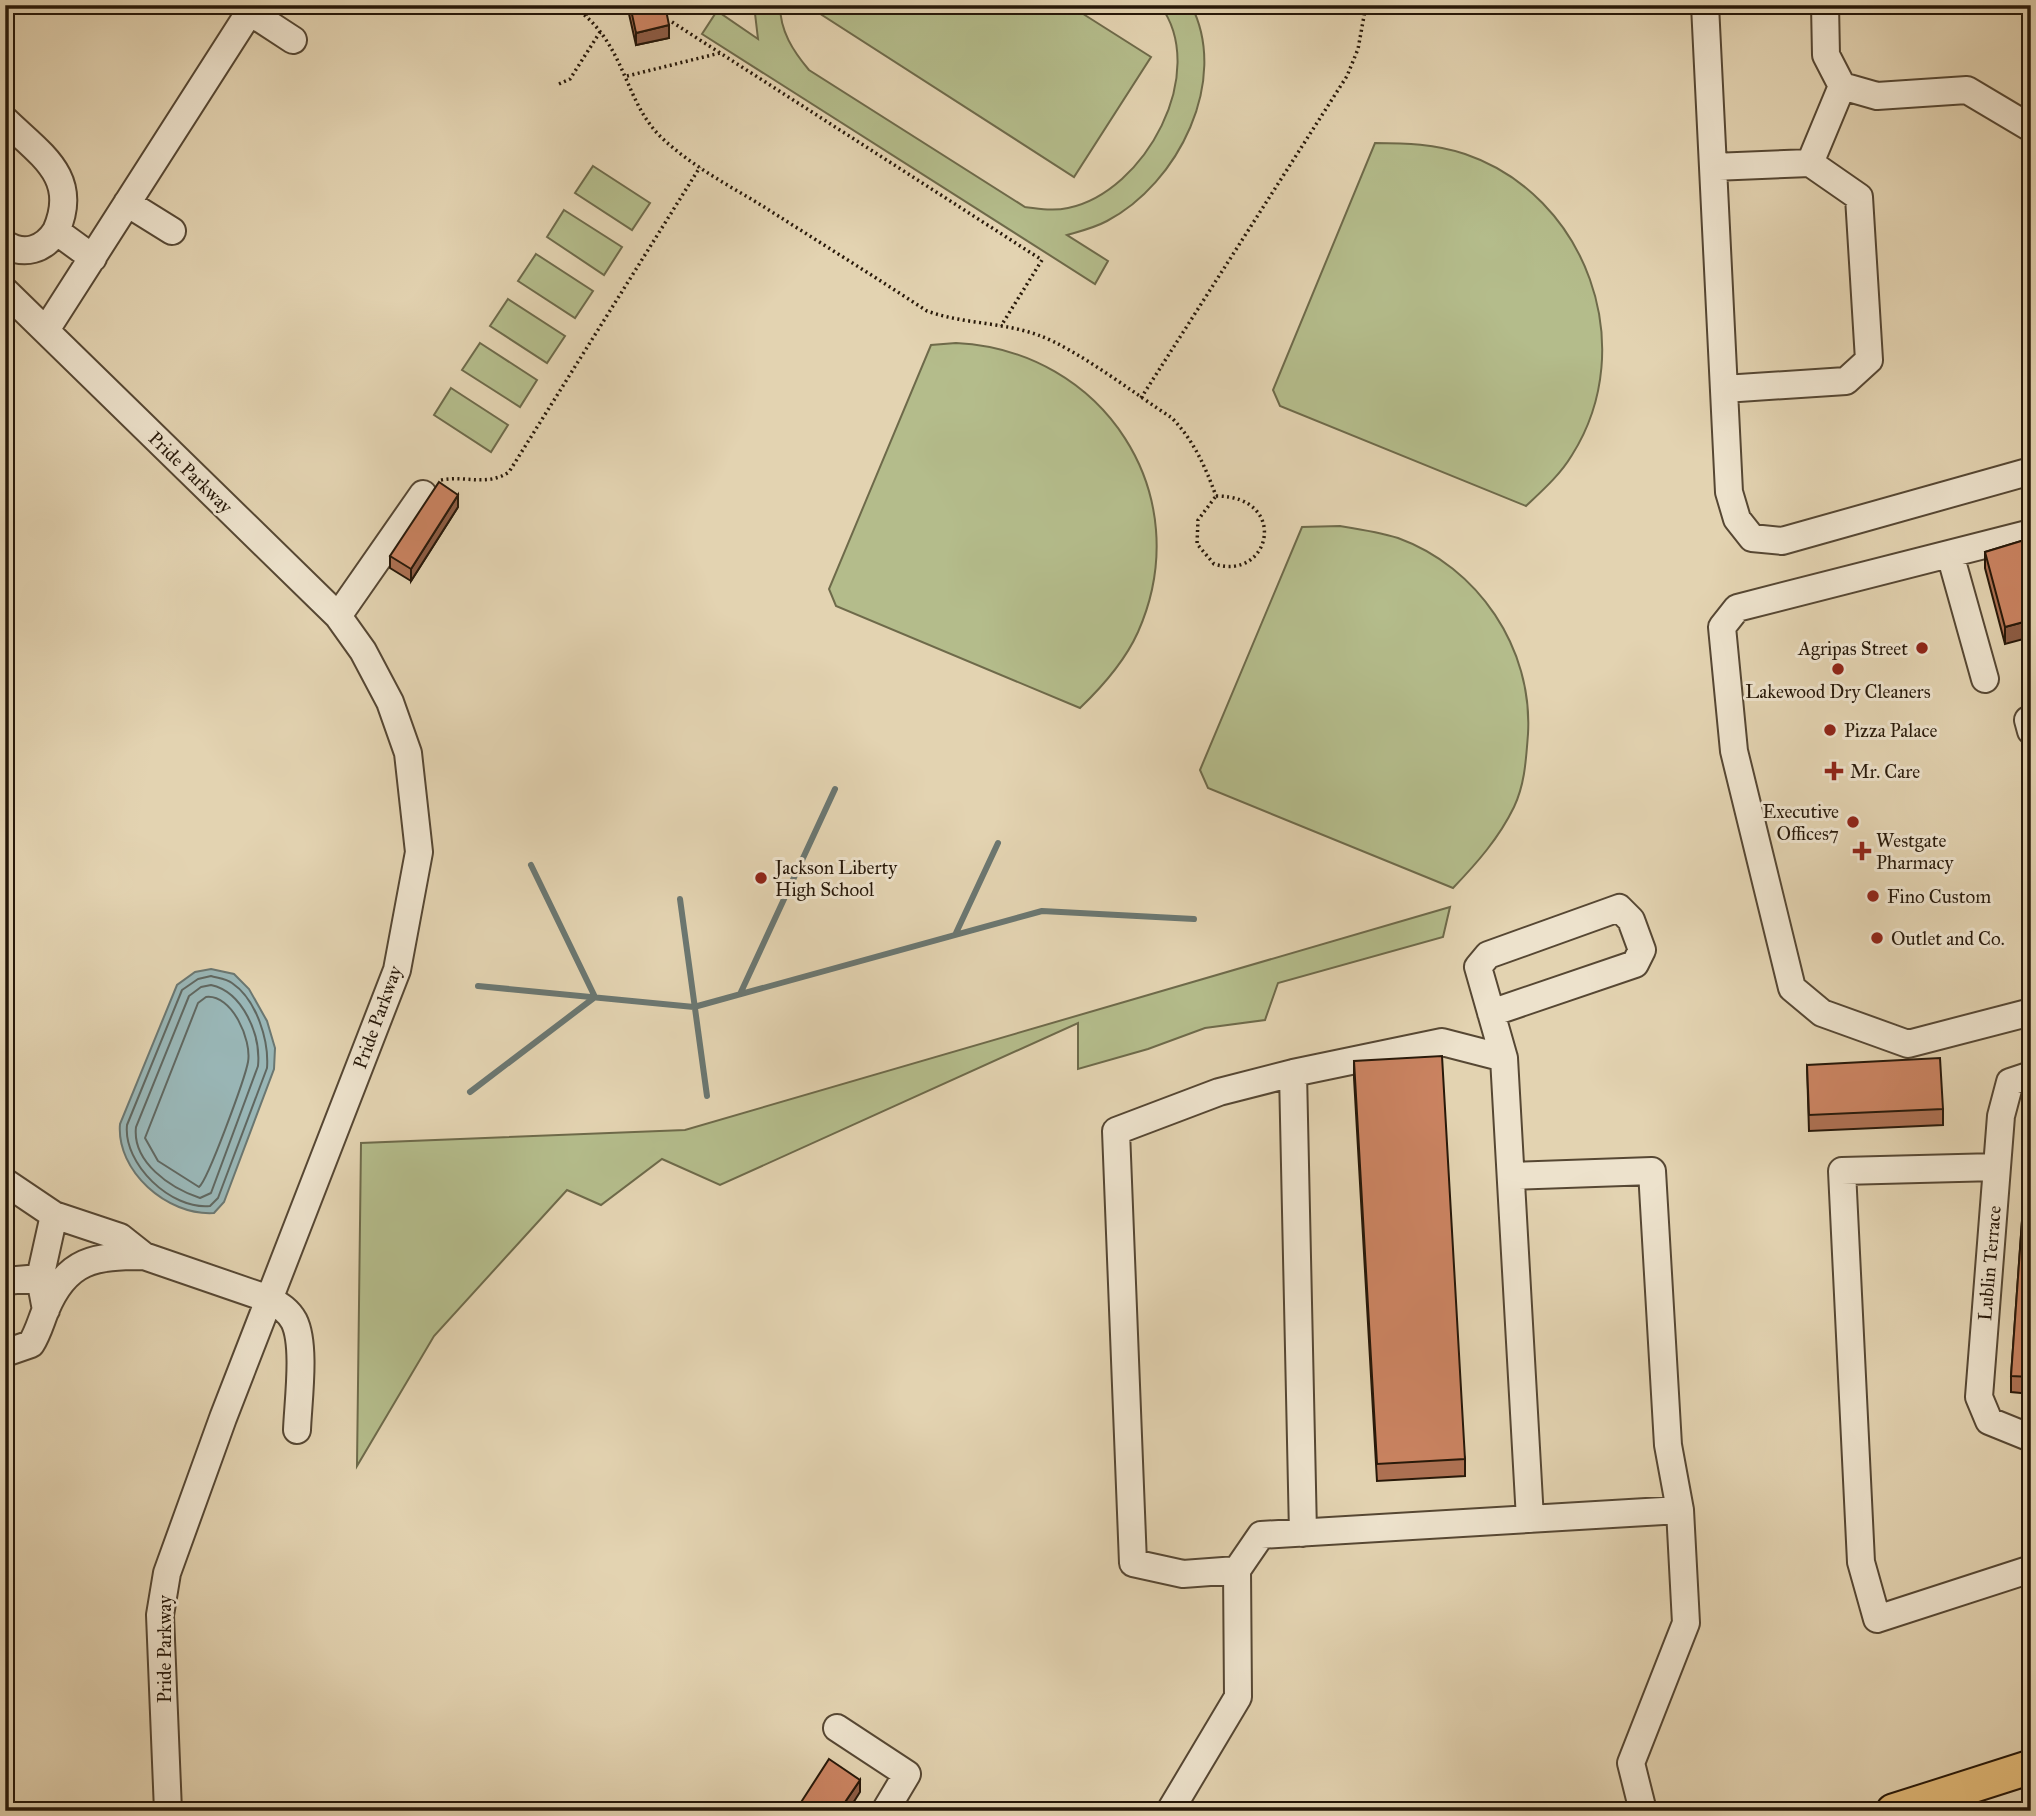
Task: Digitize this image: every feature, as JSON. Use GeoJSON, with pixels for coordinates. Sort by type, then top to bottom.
{"type":"FeatureCollection","features":[{"type":"Feature","properties":{"kind":"main road"},"geometry":{"type":"LineString","coordinates":[[1898,1810],[2031,1767]]}},
{"type":"Feature","properties":{"kind":"street"},"geometry":{"type":"LineString","coordinates":[[1705,5],[1729,492],[1737,519],[1752,538],[1783,541],[2031,471]]}},
{"type":"Feature","properties":{"kind":"street"},"geometry":{"type":"LineString","coordinates":[[1825,5],[1826,55],[1842,86],[1877,96],[1967,90],[2031,128]]}},
{"type":"Feature","properties":{"kind":"street"},"geometry":{"type":"LineString","coordinates":[[46,330],[252,8],[293,40]]}},
{"type":"Feature","properties":{"kind":"street"},"geometry":{"type":"LineString","coordinates":[[1810,163],[1842,86]]}},
{"type":"Feature","properties":{"kind":"street"},"geometry":{"type":"LineString","coordinates":[[5,120],[43,157],[64,186],[64,212],[56,231],[40,247],[26,252],[16,251],[5,244]]}},
{"type":"Feature","properties":{"kind":"street"},"geometry":{"type":"LineString","coordinates":[[1713,167],[1810,163],[1860,197],[1869,360],[1846,381],[1724,389]]}},
{"type":"Feature","properties":{"kind":"street"},"geometry":{"type":"LineString","coordinates":[[127,203],[172,231]]}},
{"type":"Feature","properties":{"kind":"street"},"geometry":{"type":"LineString","coordinates":[[56,231],[93,258]]}},
{"type":"Feature","properties":{"kind":"street","name":"Pride Parkway"},"geometry":{"type":"LineString","coordinates":[[5,291],[338,616],[363,651],[390,702],[408,753],[419,852],[397,970],[223,1418],[162,1591],[160,1615],[168,1811]]}},
{"type":"Feature","properties":{"kind":"street"},"geometry":{"type":"LineString","coordinates":[[338,616],[423,494]]}},
{"type":"Feature","properties":{"kind":"street"},"geometry":{"type":"LineString","coordinates":[[2031,533],[1737,608],[1722,627],[1734,751],[1792,988],[1822,1013],[1908,1044],[2031,1012]]}},
{"type":"Feature","properties":{"kind":"street"},"geometry":{"type":"LineString","coordinates":[[1950,554],[1985,678]]}},
{"type":"Feature","properties":{"kind":"street"},"geometry":{"type":"LineString","coordinates":[[1491,1013],[1635,964],[1642,950],[1631,920],[1619,908],[1488,955],[1478,967],[1491,1013],[1504,1058],[1530,1519]]}},
{"type":"Feature","properties":{"kind":"street"},"geometry":{"type":"LineString","coordinates":[[1237,1570],[1183,1574],[1133,1563],[1116,1131],[1219,1092],[1293,1073],[1443,1042],[1504,1058]]}},
{"type":"Feature","properties":{"kind":"street"},"geometry":{"type":"LineString","coordinates":[[1293,1073],[1303,1533]]}},
{"type":"Feature","properties":{"kind":"street","name":"Lublin Terrace"},"geometry":{"type":"LineString","coordinates":[[2031,1074],[2010,1082],[2001,1116],[1979,1397],[1989,1420],[2031,1438]]}},
{"type":"Feature","properties":{"kind":"street"},"geometry":{"type":"LineString","coordinates":[[1997,1167],[1842,1171],[1861,1562],[1877,1619],[2031,1569]]}},
{"type":"Feature","properties":{"kind":"street"},"geometry":{"type":"LineString","coordinates":[[1511,1176],[1652,1171],[1668,1445],[1680,1510],[1686,1623],[1631,1763],[1643,1811]]}},
{"type":"Feature","properties":{"kind":"street"},"geometry":{"type":"LineString","coordinates":[[5,1182],[54,1215],[120,1237],[144,1256]]}},
{"type":"Feature","properties":{"kind":"street"},"geometry":{"type":"LineString","coordinates":[[46,1310],[40,1278],[54,1215]]}},
{"type":"Feature","properties":{"kind":"street"},"geometry":{"type":"LineString","coordinates":[[5,1353],[32,1344],[57,1287],[73,1269],[89,1260],[110,1256],[144,1256],[269,1299],[286,1310],[294,1322],[299,1339],[297,1430]]}},
{"type":"Feature","properties":{"kind":"street"},"geometry":{"type":"LineString","coordinates":[[5,1281],[40,1278]]}},
{"type":"Feature","properties":{"kind":"street"},"geometry":{"type":"LineString","coordinates":[[1170,1811],[1238,1697],[1237,1570],[1261,1535],[1680,1510]]}},
{"type":"Feature","properties":{"kind":"street"},"geometry":{"type":"LineString","coordinates":[[837,1728],[907,1774],[885,1811]]}},
{"type":"Feature","properties":{"kind":"path"},"geometry":{"type":"LineString","coordinates":[[571,5],[586,15],[615,51],[648,120],[663,139],[700,167],[928,310],[952,320],[1001,326],[1040,336],[1172,418],[1188,434],[1202,457],[1216,496]]}},
{"type":"Feature","properties":{"kind":"path"},"geometry":{"type":"LineString","coordinates":[[586,15],[590,5]]}},
{"type":"Feature","properties":{"kind":"path"},"geometry":{"type":"LineString","coordinates":[[1141,398],[1347,76],[1358,49],[1366,5]]}},
{"type":"Feature","properties":{"kind":"path"},"geometry":{"type":"LineString","coordinates":[[672,22],[1042,260],[1001,326]]}},
{"type":"Feature","properties":{"kind":"path"},"geometry":{"type":"LineString","coordinates":[[559,84],[569,79],[601,32]]}},
{"type":"Feature","properties":{"kind":"path"},"geometry":{"type":"LineString","coordinates":[[627,76],[720,53]]}},
{"type":"Feature","properties":{"kind":"path"},"geometry":{"type":"LineString","coordinates":[[423,494],[437,481],[454,477],[476,481],[496,480],[509,472],[700,167]]}},
{"type":"Feature","properties":{"kind":"path"},"geometry":{"type":"LineString","coordinates":[[1216,496],[1234,496],[1247,500],[1258,508],[1265,522],[1259,550],[1251,561],[1238,567],[1213,564],[1202,555],[1197,544],[1198,520],[1216,496]]}},
{"type":"Feature","properties":{"kind":"green space"},"geometry":{"type":"Polygon","coordinates":[[[754,5],[780,5],[782,23],[789,40],[809,70],[1025,207],[1063,209],[1096,197],[1122,179],[1144,154],[1162,126],[1173,94],[1178,63],[1174,32],[1160,5],[1191,5],[1202,34],[1204,65],[1200,97],[1190,127],[1175,156],[1156,182],[1133,204],[1107,221],[1067,235],[1108,261],[1095,284],[702,34],[717,11],[758,39],[754,5]]]}},
{"type":"Feature","properties":{"kind":"green space"},"geometry":{"type":"Polygon","coordinates":[[[1069,5],[1151,57],[1074,177],[808,6],[1069,5]]]}},
{"type":"Feature","properties":{"kind":"green space"},"geometry":{"type":"Polygon","coordinates":[[[1375,143],[1443,148],[1465,154],[1507,174],[1542,203],[1570,239],[1590,279],[1600,323],[1601,368],[1592,412],[1572,455],[1551,482],[1526,506],[1280,406],[1273,390],[1375,143]]]}},
{"type":"Feature","properties":{"kind":"green space"},"geometry":{"type":"Polygon","coordinates":[[[593,166],[650,203],[632,230],[575,193],[593,166]]]}},
{"type":"Feature","properties":{"kind":"green space"},"geometry":{"type":"Polygon","coordinates":[[[564,210],[622,247],[604,275],[547,237],[564,210]]]}},
{"type":"Feature","properties":{"kind":"green space"},"geometry":{"type":"Polygon","coordinates":[[[536,254],[593,291],[575,318],[518,281],[536,254]]]}},
{"type":"Feature","properties":{"kind":"green space"},"geometry":{"type":"Polygon","coordinates":[[[508,299],[565,336],[547,363],[490,326],[508,299]]]}},
{"type":"Feature","properties":{"kind":"green space"},"geometry":{"type":"Polygon","coordinates":[[[480,343],[537,380],[520,407],[462,370],[480,343]]]}},
{"type":"Feature","properties":{"kind":"green space"},"geometry":{"type":"Polygon","coordinates":[[[956,343],[1009,352],[1055,372],[1094,401],[1125,438],[1146,482],[1156,530],[1154,580],[1133,643],[1113,673],[1080,708],[836,606],[829,589],[931,345],[956,343]]]}},
{"type":"Feature","properties":{"kind":"green space"},"geometry":{"type":"Polygon","coordinates":[[[451,388],[508,425],[491,452],[434,415],[451,388]]]}},
{"type":"Feature","properties":{"kind":"green space"},"geometry":{"type":"Polygon","coordinates":[[[1340,526],[1398,538],[1427,551],[1453,569],[1476,590],[1495,615],[1510,642],[1521,671],[1527,702],[1528,734],[1521,789],[1514,807],[1494,840],[1453,888],[1208,788],[1200,770],[1302,527],[1340,526]]]}},
{"type":"Feature","properties":{"kind":"green space"},"geometry":{"type":"Polygon","coordinates":[[[1450,907],[1443,937],[1278,983],[1265,1020],[1205,1028],[1148,1049],[1078,1069],[1078,1023],[720,1185],[662,1159],[601,1205],[567,1190],[434,1336],[357,1466],[361,1143],[685,1130],[1450,907]]]}},
{"type":"Feature","properties":{"kind":"water"},"geometry":{"type":"Polygon","coordinates":[[[211,969],[234,974],[249,989],[267,1021],[275,1048],[274,1069],[224,1202],[214,1213],[179,1207],[148,1187],[126,1158],[120,1124],[177,985],[195,972],[211,969]]]}},
{"type":"Feature","properties":{"kind":"building"},"geometry":{"type":"Polygon","coordinates":[[[630,5],[665,5],[669,25],[636,33],[630,5]]]}},
{"type":"Feature","properties":{"kind":"building"},"geometry":{"type":"Polygon","coordinates":[[[439,482],[458,495],[411,569],[390,556],[439,482]]]}},
{"type":"Feature","properties":{"kind":"building"},"geometry":{"type":"Polygon","coordinates":[[[2031,538],[2031,620],[2005,627],[1985,552],[2031,538]]]}},
{"type":"Feature","properties":{"kind":"building"},"geometry":{"type":"Polygon","coordinates":[[[1442,1056],[1465,1459],[1377,1464],[1354,1061],[1442,1056]]]}},
{"type":"Feature","properties":{"kind":"building"},"geometry":{"type":"Polygon","coordinates":[[[1940,1058],[1943,1109],[1809,1115],[1807,1065],[1940,1058]]]}},
{"type":"Feature","properties":{"kind":"building"},"geometry":{"type":"Polygon","coordinates":[[[2031,1094],[2031,1377],[2011,1376],[2031,1094]]]}},
{"type":"Feature","properties":{"kind":"building"},"geometry":{"type":"Polygon","coordinates":[[[829,1759],[860,1780],[839,1811],[796,1810],[829,1759]]]}},
{"type":"Feature","properties":{"kind":"waterway"},"geometry":{"type":"LineString","coordinates":[[741,992],[835,789]]}},
{"type":"Feature","properties":{"kind":"waterway"},"geometry":{"type":"LineString","coordinates":[[956,933],[998,843]]}},
{"type":"Feature","properties":{"kind":"waterway"},"geometry":{"type":"LineString","coordinates":[[470,1092],[595,997],[531,865]]}},
{"type":"Feature","properties":{"kind":"waterway"},"geometry":{"type":"LineString","coordinates":[[680,899],[707,1096]]}},
{"type":"Feature","properties":{"kind":"waterway"},"geometry":{"type":"LineString","coordinates":[[478,986],[694,1007],[1042,911],[1194,919]]}},
{"type":"Feature","properties":{"kind":"place","name":"Agripas Street"},"geometry":{"type":"Point","coordinates":[1922,648]}},
{"type":"Feature","properties":{"kind":"place","name":"Lakewood Dry Cleaners"},"geometry":{"type":"Point","coordinates":[1838,669]}},
{"type":"Feature","properties":{"kind":"place","name":"Pizza Palace"},"geometry":{"type":"Point","coordinates":[1830,730]}},
{"type":"Feature","properties":{"kind":"place","name":"Mr. Care"},"geometry":{"type":"Point","coordinates":[1834,771]}},
{"type":"Feature","properties":{"kind":"place","name":"Executive Offices7"},"geometry":{"type":"Point","coordinates":[1853,822]}},
{"type":"Feature","properties":{"kind":"place","name":"Westgate Pharmacy"},"geometry":{"type":"Point","coordinates":[1862,851]}},
{"type":"Feature","properties":{"kind":"place","name":"Jackson Liberty High School"},"geometry":{"type":"Point","coordinates":[761,878]}},
{"type":"Feature","properties":{"kind":"place","name":"Fino Custom"},"geometry":{"type":"Point","coordinates":[1873,896]}},
{"type":"Feature","properties":{"kind":"place","name":"Outlet and Co."},"geometry":{"type":"Point","coordinates":[1877,938]}}]}
